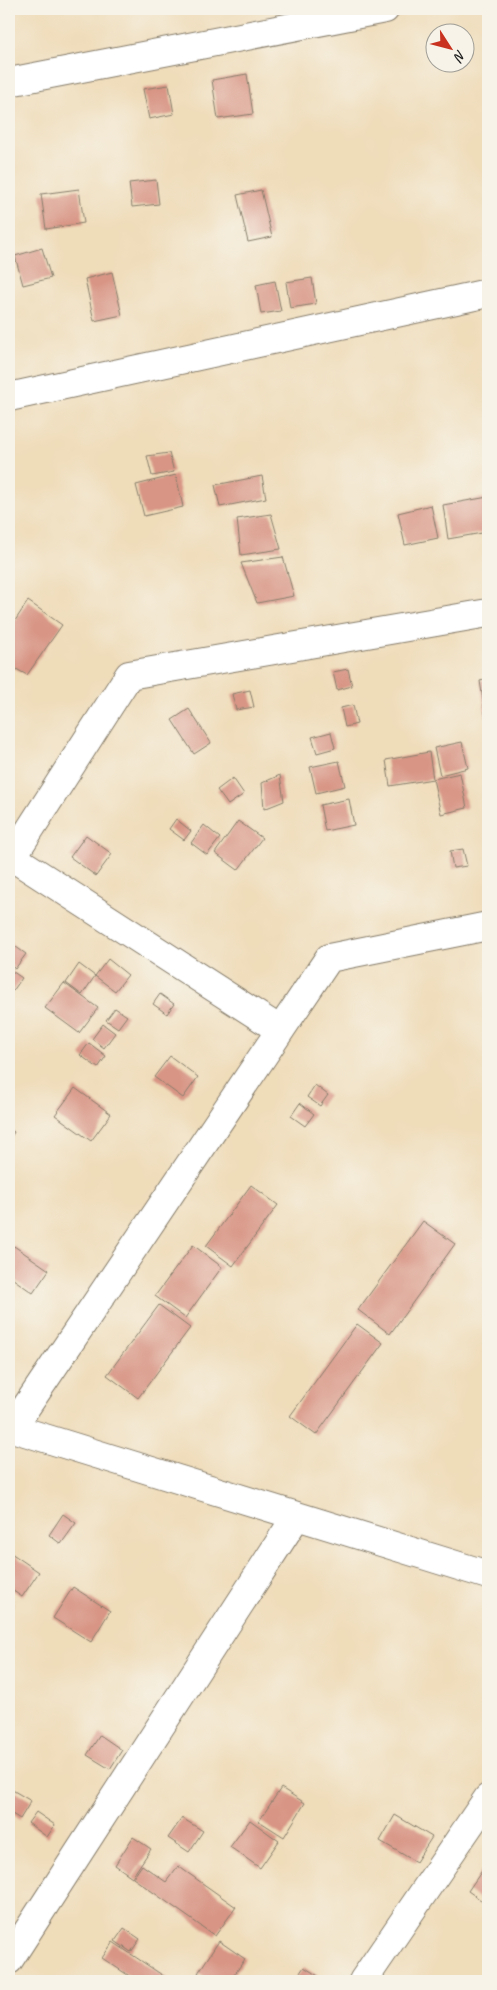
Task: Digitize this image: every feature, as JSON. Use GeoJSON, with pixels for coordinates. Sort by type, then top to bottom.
{"type":"FeatureCollection","features":[{"type":"Feature","properties":{"kind":"street"},"geometry":{"type":"LineString","coordinates":[[9,82],[385,9]]}},
{"type":"Feature","properties":{"kind":"street"},"geometry":{"type":"LineString","coordinates":[[9,397],[488,293]]}},
{"type":"Feature","properties":{"kind":"street"},"geometry":{"type":"LineString","coordinates":[[280,1030],[10,858],[129,676],[488,613]]}},
{"type":"Feature","properties":{"kind":"street"},"geometry":{"type":"LineString","coordinates":[[488,926],[329,958],[10,1428],[488,1575]]}},
{"type":"Feature","properties":{"kind":"street"},"geometry":{"type":"LineString","coordinates":[[9,1960],[296,1517]]}},
{"type":"Feature","properties":{"kind":"street"},"geometry":{"type":"LineString","coordinates":[[363,1981],[488,1798]]}},
{"type":"Feature","properties":{"kind":"building"},"geometry":{"type":"Polygon","coordinates":[[[247,74],[253,114],[218,119],[212,80],[247,74]]]}},
{"type":"Feature","properties":{"kind":"building"},"geometry":{"type":"Polygon","coordinates":[[[169,85],[174,114],[149,119],[143,89],[169,85]]]}},
{"type":"Feature","properties":{"kind":"building"},"geometry":{"type":"Polygon","coordinates":[[[156,180],[159,204],[132,207],[129,183],[156,180]]]}},
{"type":"Feature","properties":{"kind":"building"},"geometry":{"type":"Polygon","coordinates":[[[79,189],[84,223],[46,229],[41,194],[79,189]]]}},
{"type":"Feature","properties":{"kind":"building"},"geometry":{"type":"Polygon","coordinates":[[[261,190],[272,237],[248,242],[237,195],[261,190]]]}},
{"type":"Feature","properties":{"kind":"building"},"geometry":{"type":"Polygon","coordinates":[[[42,248],[51,278],[23,285],[15,256],[42,248]]]}},
{"type":"Feature","properties":{"kind":"building"},"geometry":{"type":"Polygon","coordinates":[[[112,272],[122,315],[94,321],[85,279],[112,272]]]}},
{"type":"Feature","properties":{"kind":"building"},"geometry":{"type":"Polygon","coordinates":[[[312,278],[316,304],[290,308],[286,282],[312,278]]]}},
{"type":"Feature","properties":{"kind":"building"},"geometry":{"type":"Polygon","coordinates":[[[275,281],[281,311],[261,314],[256,285],[275,281]]]}},
{"type":"Feature","properties":{"kind":"building"},"geometry":{"type":"Polygon","coordinates":[[[169,453],[174,472],[152,476],[147,456],[169,453]]]}},
{"type":"Feature","properties":{"kind":"building"},"geometry":{"type":"Polygon","coordinates":[[[176,475],[183,507],[144,516],[136,485],[176,475]]]}},
{"type":"Feature","properties":{"kind":"building"},"geometry":{"type":"Polygon","coordinates":[[[262,476],[266,498],[220,507],[215,485],[262,476]]]}},
{"type":"Feature","properties":{"kind":"building"},"geometry":{"type":"Polygon","coordinates":[[[488,497],[488,532],[448,539],[443,505],[488,497]]]}},
{"type":"Feature","properties":{"kind":"building"},"geometry":{"type":"Polygon","coordinates":[[[431,505],[438,538],[405,545],[398,513],[431,505]]]}},
{"type":"Feature","properties":{"kind":"building"},"geometry":{"type":"Polygon","coordinates":[[[271,514],[281,549],[241,555],[237,519],[271,514]]]}},
{"type":"Feature","properties":{"kind":"building"},"geometry":{"type":"Polygon","coordinates":[[[283,557],[294,596],[257,603],[241,563],[283,557]]]}},
{"type":"Feature","properties":{"kind":"building"},"geometry":{"type":"Polygon","coordinates":[[[28,601],[62,625],[27,675],[9,665],[9,630],[28,601]]]}},
{"type":"Feature","properties":{"kind":"building"},"geometry":{"type":"Polygon","coordinates":[[[348,669],[352,686],[337,690],[333,672],[348,669]]]}},
{"type":"Feature","properties":{"kind":"building"},"geometry":{"type":"Polygon","coordinates":[[[488,679],[488,718],[486,718],[480,681],[488,679]]]}},
{"type":"Feature","properties":{"kind":"building"},"geometry":{"type":"Polygon","coordinates":[[[250,690],[254,707],[236,710],[232,694],[250,690]]]}},
{"type":"Feature","properties":{"kind":"building"},"geometry":{"type":"Polygon","coordinates":[[[353,705],[357,724],[345,727],[341,708],[353,705]]]}},
{"type":"Feature","properties":{"kind":"building"},"geometry":{"type":"Polygon","coordinates":[[[189,709],[211,743],[194,754],[172,720],[189,709]]]}},
{"type":"Feature","properties":{"kind":"building"},"geometry":{"type":"Polygon","coordinates":[[[331,732],[335,748],[317,753],[312,737],[331,732]]]}},
{"type":"Feature","properties":{"kind":"building"},"geometry":{"type":"Polygon","coordinates":[[[462,742],[468,768],[440,775],[434,748],[462,742]]]}},
{"type":"Feature","properties":{"kind":"building"},"geometry":{"type":"Polygon","coordinates":[[[429,752],[433,779],[390,786],[386,760],[429,752]]]}},
{"type":"Feature","properties":{"kind":"building"},"geometry":{"type":"Polygon","coordinates":[[[339,761],[345,786],[316,793],[310,767],[339,761]]]}},
{"type":"Feature","properties":{"kind":"building"},"geometry":{"type":"Polygon","coordinates":[[[460,773],[467,808],[441,814],[433,779],[460,773]]]}},
{"type":"Feature","properties":{"kind":"building"},"geometry":{"type":"Polygon","coordinates":[[[280,775],[284,801],[264,809],[262,783],[280,775]]]}},
{"type":"Feature","properties":{"kind":"building"},"geometry":{"type":"Polygon","coordinates":[[[233,778],[244,794],[228,805],[217,790],[233,778]]]}},
{"type":"Feature","properties":{"kind":"building"},"geometry":{"type":"Polygon","coordinates":[[[349,799],[354,825],[325,831],[320,805],[349,799]]]}},
{"type":"Feature","properties":{"kind":"building"},"geometry":{"type":"Polygon","coordinates":[[[176,819],[191,831],[184,840],[169,829],[176,819]]]}},
{"type":"Feature","properties":{"kind":"building"},"geometry":{"type":"Polygon","coordinates":[[[238,821],[262,838],[238,870],[215,853],[238,821]]]}},
{"type":"Feature","properties":{"kind":"building"},"geometry":{"type":"Polygon","coordinates":[[[204,825],[220,838],[207,855],[191,843],[204,825]]]}},
{"type":"Feature","properties":{"kind":"building"},"geometry":{"type":"Polygon","coordinates":[[[86,835],[112,854],[96,876],[70,857],[86,835]]]}},
{"type":"Feature","properties":{"kind":"building"},"geometry":{"type":"Polygon","coordinates":[[[463,849],[467,866],[453,868],[450,851],[463,849]]]}},
{"type":"Feature","properties":{"kind":"building"},"geometry":{"type":"Polygon","coordinates":[[[9,942],[26,954],[15,969],[9,964],[9,942]]]}},
{"type":"Feature","properties":{"kind":"building"},"geometry":{"type":"Polygon","coordinates":[[[108,959],[128,975],[115,991],[95,976],[108,959]]]}},
{"type":"Feature","properties":{"kind":"building"},"geometry":{"type":"Polygon","coordinates":[[[79,964],[95,976],[82,995],[66,983],[79,964]]]}},
{"type":"Feature","properties":{"kind":"building"},"geometry":{"type":"Polygon","coordinates":[[[9,969],[22,978],[13,991],[9,988],[9,969]]]}},
{"type":"Feature","properties":{"kind":"building"},"geometry":{"type":"Polygon","coordinates":[[[64,983],[98,1008],[79,1033],[45,1008],[64,983]]]}},
{"type":"Feature","properties":{"kind":"building"},"geometry":{"type":"Polygon","coordinates":[[[160,994],[174,1004],[167,1014],[153,1004],[160,994]]]}},
{"type":"Feature","properties":{"kind":"building"},"geometry":{"type":"Polygon","coordinates":[[[115,1008],[127,1016],[118,1028],[106,1020],[115,1008]]]}},
{"type":"Feature","properties":{"kind":"building"},"geometry":{"type":"Polygon","coordinates":[[[103,1024],[115,1033],[104,1048],[92,1039],[103,1024]]]}},
{"type":"Feature","properties":{"kind":"building"},"geometry":{"type":"Polygon","coordinates":[[[89,1043],[106,1056],[98,1068],[80,1055],[89,1043]]]}},
{"type":"Feature","properties":{"kind":"building"},"geometry":{"type":"Polygon","coordinates":[[[170,1056],[198,1077],[183,1098],[154,1077],[170,1056]]]}},
{"type":"Feature","properties":{"kind":"building"},"geometry":{"type":"Polygon","coordinates":[[[315,1085],[328,1095],[320,1106],[307,1097],[315,1085]]]}},
{"type":"Feature","properties":{"kind":"building"},"geometry":{"type":"Polygon","coordinates":[[[75,1088],[111,1114],[91,1141],[55,1115],[75,1088]]]}},
{"type":"Feature","properties":{"kind":"building"},"geometry":{"type":"Polygon","coordinates":[[[300,1103],[314,1114],[305,1126],[291,1116],[300,1103]]]}},
{"type":"Feature","properties":{"kind":"building"},"geometry":{"type":"Polygon","coordinates":[[[9,1128],[14,1132],[9,1140],[9,1128]]]}},
{"type":"Feature","properties":{"kind":"building"},"geometry":{"type":"Polygon","coordinates":[[[251,1185],[278,1205],[233,1266],[206,1246],[251,1185]]]}},
{"type":"Feature","properties":{"kind":"building"},"geometry":{"type":"Polygon","coordinates":[[[423,1221],[455,1244],[390,1334],[358,1310],[423,1221]]]}},
{"type":"Feature","properties":{"kind":"building"},"geometry":{"type":"Polygon","coordinates":[[[193,1245],[222,1267],[185,1318],[155,1296],[193,1245]]]}},
{"type":"Feature","properties":{"kind":"building"},"geometry":{"type":"Polygon","coordinates":[[[14,1246],[49,1270],[33,1293],[9,1276],[9,1254],[14,1246]]]}},
{"type":"Feature","properties":{"kind":"building"},"geometry":{"type":"Polygon","coordinates":[[[159,1305],[190,1328],[138,1398],[107,1375],[159,1305]]]}},
{"type":"Feature","properties":{"kind":"building"},"geometry":{"type":"Polygon","coordinates":[[[357,1324],[383,1343],[316,1435],[290,1416],[357,1324]]]}},
{"type":"Feature","properties":{"kind":"building"},"geometry":{"type":"Polygon","coordinates":[[[63,1514],[76,1523],[61,1544],[49,1535],[63,1514]]]}},
{"type":"Feature","properties":{"kind":"building"},"geometry":{"type":"Polygon","coordinates":[[[11,1553],[39,1572],[22,1597],[9,1588],[9,1555],[11,1553]]]}},
{"type":"Feature","properties":{"kind":"building"},"geometry":{"type":"Polygon","coordinates":[[[73,1587],[110,1611],[91,1642],[53,1618],[73,1587]]]}},
{"type":"Feature","properties":{"kind":"building"},"geometry":{"type":"Polygon","coordinates":[[[9,1602],[14,1605],[9,1613],[9,1602]]]}},
{"type":"Feature","properties":{"kind":"building"},"geometry":{"type":"Polygon","coordinates":[[[100,1735],[122,1750],[110,1769],[87,1755],[100,1735]]]}},
{"type":"Feature","properties":{"kind":"building"},"geometry":{"type":"Polygon","coordinates":[[[9,1788],[31,1801],[20,1819],[9,1812],[9,1788]]]}},
{"type":"Feature","properties":{"kind":"building"},"geometry":{"type":"Polygon","coordinates":[[[281,1788],[305,1803],[284,1837],[259,1821],[281,1788]]]}},
{"type":"Feature","properties":{"kind":"building"},"geometry":{"type":"Polygon","coordinates":[[[36,1812],[55,1825],[47,1837],[28,1823],[36,1812]]]}},
{"type":"Feature","properties":{"kind":"building"},"geometry":{"type":"Polygon","coordinates":[[[395,1815],[432,1837],[416,1862],[380,1841],[395,1815]]]}},
{"type":"Feature","properties":{"kind":"building"},"geometry":{"type":"Polygon","coordinates":[[[182,1818],[203,1831],[189,1852],[168,1838],[182,1818]]]}},
{"type":"Feature","properties":{"kind":"building"},"geometry":{"type":"Polygon","coordinates":[[[250,1820],[279,1841],[260,1868],[230,1847],[250,1820]]]}},
{"type":"Feature","properties":{"kind":"building"},"geometry":{"type":"Polygon","coordinates":[[[133,1837],[151,1849],[132,1877],[115,1865],[133,1837]]]}},
{"type":"Feature","properties":{"kind":"building"},"geometry":{"type":"Polygon","coordinates":[[[488,1862],[488,1905],[468,1891],[488,1862]]]}},
{"type":"Feature","properties":{"kind":"building"},"geometry":{"type":"Polygon","coordinates":[[[142,1865],[166,1882],[178,1866],[236,1907],[215,1936],[133,1878],[142,1865]]]}},
{"type":"Feature","properties":{"kind":"building"},"geometry":{"type":"Polygon","coordinates":[[[124,1928],[140,1939],[131,1952],[115,1941],[124,1928]]]}},
{"type":"Feature","properties":{"kind":"building"},"geometry":{"type":"Polygon","coordinates":[[[219,1941],[245,1959],[230,1981],[210,1981],[198,1973],[219,1941]]]}},
{"type":"Feature","properties":{"kind":"building"},"geometry":{"type":"Polygon","coordinates":[[[113,1942],[171,1981],[137,1981],[102,1958],[113,1942]]]}},
{"type":"Feature","properties":{"kind":"building"},"geometry":{"type":"Polygon","coordinates":[[[304,1967],[326,1981],[294,1981],[304,1967]]]}}]}
